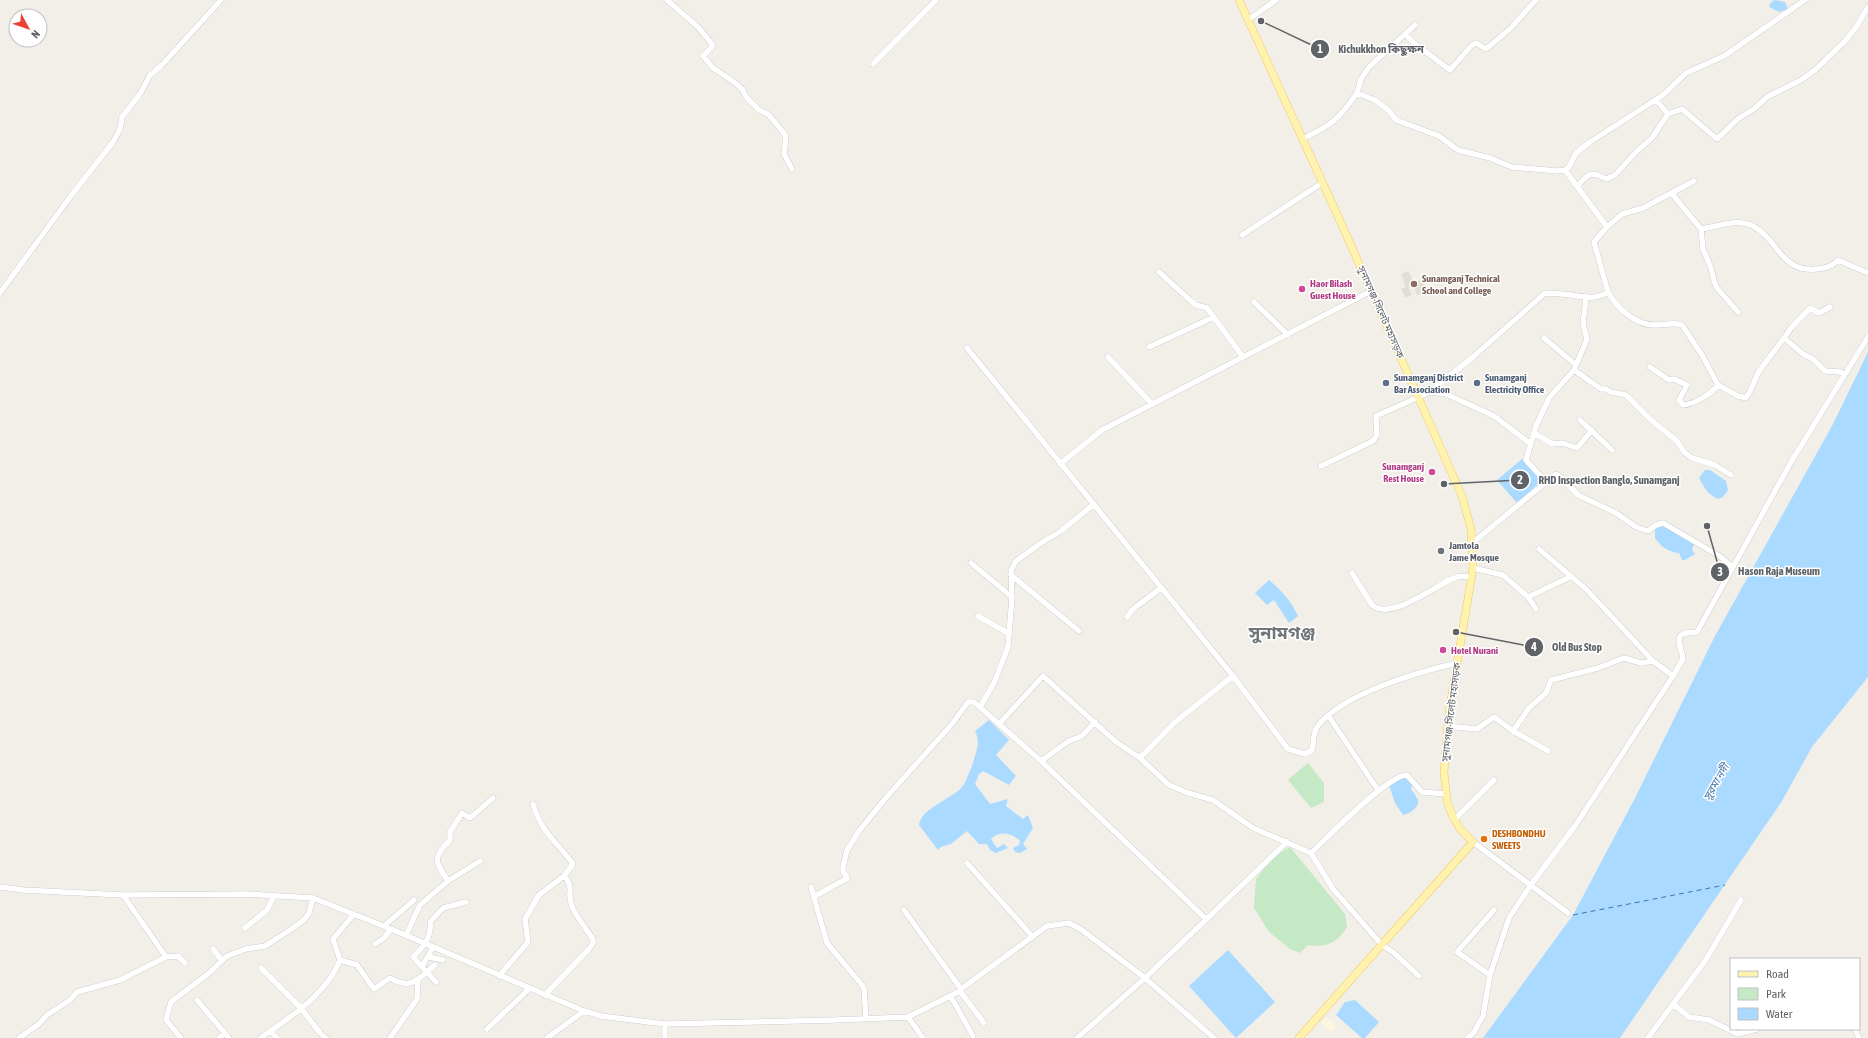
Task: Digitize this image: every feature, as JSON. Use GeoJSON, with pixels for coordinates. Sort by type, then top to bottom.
{"type":"FeatureCollection","features":[{"type":"Feature","properties":{"kind":"main road","name":"সুনামগঞ্জ-সিলেট মহাসড়ক"},"geometry":{"type":"LineString","coordinates":[[1239,0],[1462,496],[1471,529],[1473,568],[1447,726],[1444,753],[1446,794],[1454,820],[1463,833],[1473,842]]}},
{"type":"Feature","properties":{"kind":"main road"},"geometry":{"type":"LineString","coordinates":[[1300,1038],[1473,842]]}},
{"type":"Feature","properties":{"kind":"street"},"geometry":{"type":"LineString","coordinates":[[0,293],[70,197],[113,142],[120,130],[122,117],[140,94],[150,75],[161,66],[221,0]]}},
{"type":"Feature","properties":{"kind":"street"},"geometry":{"type":"LineString","coordinates":[[667,0],[698,27],[712,44],[712,47],[703,56],[713,68],[743,90],[745,96],[759,110],[768,114],[783,132],[786,137],[784,154],[792,169]]}},
{"type":"Feature","properties":{"kind":"street"},"geometry":{"type":"LineString","coordinates":[[873,64],[936,0]]}},
{"type":"Feature","properties":{"kind":"street"},"geometry":{"type":"LineString","coordinates":[[1248,20],[1276,0]]}},
{"type":"Feature","properties":{"kind":"street"},"geometry":{"type":"LineString","coordinates":[[1405,34],[1414,43],[1450,70],[1472,45],[1476,43],[1486,49],[1498,40],[1536,0]]}},
{"type":"Feature","properties":{"kind":"street"},"geometry":{"type":"LineString","coordinates":[[1357,93],[1375,100],[1389,111],[1396,120],[1439,136],[1458,150],[1490,158],[1512,167],[1557,171],[1564,170],[1569,167],[1576,153],[1590,142],[1656,100],[1686,73],[1724,56],[1805,0]]}},
{"type":"Feature","properties":{"kind":"street"},"geometry":{"type":"LineString","coordinates":[[1577,187],[1586,176],[1595,174],[1606,179],[1615,175],[1636,152],[1652,138],[1668,114],[1682,109],[1717,139],[1739,118],[1754,109],[1767,97],[1801,80],[1815,70],[1846,41],[1868,7]]}},
{"type":"Feature","properties":{"kind":"street"},"geometry":{"type":"LineString","coordinates":[[1302,139],[1332,124],[1343,114],[1357,93],[1361,79],[1370,68],[1415,24]]}},
{"type":"Feature","properties":{"kind":"street"},"geometry":{"type":"LineString","coordinates":[[1656,100],[1668,114]]}},
{"type":"Feature","properties":{"kind":"street"},"geometry":{"type":"LineString","coordinates":[[1564,170],[1607,227]]}},
{"type":"Feature","properties":{"kind":"street"},"geometry":{"type":"LineString","coordinates":[[1694,181],[1643,208],[1622,214],[1607,227],[1594,243],[1608,292],[1628,316],[1644,323],[1657,325],[1672,323],[1682,325],[1702,355],[1718,385],[1738,396],[1746,398],[1759,371],[1791,328],[1810,308],[1819,313],[1830,307]]}},
{"type":"Feature","properties":{"kind":"street"},"geometry":{"type":"LineString","coordinates":[[1242,235],[1322,183]]}},
{"type":"Feature","properties":{"kind":"street"},"geometry":{"type":"LineString","coordinates":[[1672,194],[1702,229],[1703,249],[1717,288],[1738,312]]}},
{"type":"Feature","properties":{"kind":"street"},"geometry":{"type":"LineString","coordinates":[[1702,229],[1731,223],[1753,225],[1765,235],[1785,259],[1794,267],[1813,270],[1825,268],[1835,264],[1838,260],[1868,273]]}},
{"type":"Feature","properties":{"kind":"street"},"geometry":{"type":"LineString","coordinates":[[1159,272],[1196,305],[1207,308],[1243,357]]}},
{"type":"Feature","properties":{"kind":"street"},"geometry":{"type":"LineString","coordinates":[[1060,464],[1102,430],[1371,291]]}},
{"type":"Feature","properties":{"kind":"street"},"geometry":{"type":"LineString","coordinates":[[1321,466],[1372,441],[1377,435],[1376,416],[1418,396],[1430,392],[1474,356],[1545,293],[1593,298],[1608,292]]}},
{"type":"Feature","properties":{"kind":"street"},"geometry":{"type":"LineString","coordinates":[[1546,482],[1526,460],[1534,433],[1549,398],[1575,368],[1587,338],[1583,324],[1586,298]]}},
{"type":"Feature","properties":{"kind":"street"},"geometry":{"type":"LineString","coordinates":[[1254,302],[1288,335]]}},
{"type":"Feature","properties":{"kind":"street"},"geometry":{"type":"LineString","coordinates":[[1150,347],[1214,317]]}},
{"type":"Feature","properties":{"kind":"street"},"geometry":{"type":"LineString","coordinates":[[1468,1038],[1474,1032],[1483,1016],[1490,975],[1509,918],[1530,886],[1575,826],[1673,676],[1683,659],[1678,640],[1679,636],[1696,632],[1791,462],[1868,337]]}},
{"type":"Feature","properties":{"kind":"street"},"geometry":{"type":"LineString","coordinates":[[1544,338],[1575,368],[1601,389],[1626,395],[1651,420],[1677,440],[1684,452],[1692,458],[1715,465],[1732,475]]}},
{"type":"Feature","properties":{"kind":"street"},"geometry":{"type":"LineString","coordinates":[[1784,338],[1814,359],[1825,371],[1840,372],[1844,374]]}},
{"type":"Feature","properties":{"kind":"street"},"geometry":{"type":"LineString","coordinates":[[967,348],[1233,676],[1288,749],[1306,754],[1312,750],[1316,728],[1335,708],[1392,682],[1424,671],[1457,663]]}},
{"type":"Feature","properties":{"kind":"street"},"geometry":{"type":"LineString","coordinates":[[1108,357],[1152,404]]}},
{"type":"Feature","properties":{"kind":"street"},"geometry":{"type":"LineString","coordinates":[[1650,367],[1668,380],[1674,379],[1687,385],[1678,400],[1683,405],[1691,404],[1712,392],[1718,385]]}},
{"type":"Feature","properties":{"kind":"street"},"geometry":{"type":"LineString","coordinates":[[1430,392],[1446,394],[1485,411],[1502,421],[1531,444]]}},
{"type":"Feature","properties":{"kind":"street"},"geometry":{"type":"LineString","coordinates":[[1580,420],[1612,450]]}},
{"type":"Feature","properties":{"kind":"street"},"geometry":{"type":"LineString","coordinates":[[1534,433],[1554,444],[1562,443],[1577,448],[1592,430]]}},
{"type":"Feature","properties":{"kind":"street"},"geometry":{"type":"LineString","coordinates":[[1472,543],[1556,474],[1564,479],[1578,495],[1616,512],[1636,527],[1648,531],[1656,525],[1663,523],[1721,557],[1732,567]]}},
{"type":"Feature","properties":{"kind":"street"},"geometry":{"type":"LineString","coordinates":[[980,707],[994,683],[1008,647],[1012,597],[1011,570],[1016,561],[1041,543],[1062,532],[1094,504]]}},
{"type":"Feature","properties":{"kind":"street"},"geometry":{"type":"LineString","coordinates":[[1539,549],[1570,577],[1586,589],[1654,661],[1673,676]]}},
{"type":"Feature","properties":{"kind":"street"},"geometry":{"type":"LineString","coordinates":[[971,563],[1012,597]]}},
{"type":"Feature","properties":{"kind":"street"},"geometry":{"type":"LineString","coordinates":[[1473,568],[1503,575],[1528,597],[1536,609]]}},
{"type":"Feature","properties":{"kind":"street"},"geometry":{"type":"LineString","coordinates":[[1352,573],[1372,605],[1386,609],[1405,604],[1458,576],[1472,577]]}},
{"type":"Feature","properties":{"kind":"street"},"geometry":{"type":"LineString","coordinates":[[1011,575],[1079,631]]}},
{"type":"Feature","properties":{"kind":"street"},"geometry":{"type":"LineString","coordinates":[[1528,597],[1570,577]]}},
{"type":"Feature","properties":{"kind":"street"},"geometry":{"type":"LineString","coordinates":[[1127,617],[1133,608],[1161,588]]}},
{"type":"Feature","properties":{"kind":"street"},"geometry":{"type":"LineString","coordinates":[[978,616],[1008,634]]}},
{"type":"Feature","properties":{"kind":"street"},"geometry":{"type":"LineString","coordinates":[[1513,731],[1529,708],[1546,693],[1551,680],[1598,668],[1624,658],[1641,663],[1654,661]]}},
{"type":"Feature","properties":{"kind":"street"},"geometry":{"type":"LineString","coordinates":[[999,724],[1043,676],[1116,742],[1140,758],[1169,785],[1188,793],[1213,800],[1253,828],[1311,853],[1333,889],[1382,945],[1393,952],[1419,976]]}},
{"type":"Feature","properties":{"kind":"street"},"geometry":{"type":"LineString","coordinates":[[1140,758],[1174,724],[1233,676]]}},
{"type":"Feature","properties":{"kind":"street"},"geometry":{"type":"LineString","coordinates":[[815,896],[846,879],[847,877],[843,872],[843,867],[848,850],[853,840],[884,800],[952,724],[963,706],[968,702],[974,702],[1040,761],[1206,919]]}},
{"type":"Feature","properties":{"kind":"street"},"geometry":{"type":"LineString","coordinates":[[1328,715],[1378,790]]}},
{"type":"Feature","properties":{"kind":"street"},"geometry":{"type":"LineString","coordinates":[[1447,726],[1477,729],[1494,717],[1513,731],[1548,751]]}},
{"type":"Feature","properties":{"kind":"street"},"geometry":{"type":"LineString","coordinates":[[1040,761],[1069,741],[1082,736],[1095,722]]}},
{"type":"Feature","properties":{"kind":"street"},"geometry":{"type":"LineString","coordinates":[[1311,853],[1378,790],[1394,779],[1407,775],[1422,792],[1446,794]]}},
{"type":"Feature","properties":{"kind":"street"},"geometry":{"type":"LineString","coordinates":[[1454,820],[1494,780]]}},
{"type":"Feature","properties":{"kind":"street"},"geometry":{"type":"LineString","coordinates":[[448,881],[437,864],[439,851],[450,840],[450,832],[455,821],[462,812],[470,818],[493,798]]}},
{"type":"Feature","properties":{"kind":"street"},"geometry":{"type":"LineString","coordinates":[[499,976],[528,942],[525,919],[538,895],[564,876],[573,864],[543,829],[537,818],[534,804]]}},
{"type":"Feature","properties":{"kind":"street"},"geometry":{"type":"LineString","coordinates":[[1077,1038],[1145,978],[1287,842]]}},
{"type":"Feature","properties":{"kind":"street"},"geometry":{"type":"LineString","coordinates":[[1473,842],[1568,913]]}},
{"type":"Feature","properties":{"kind":"street"},"geometry":{"type":"LineString","coordinates":[[406,935],[420,905],[448,881],[480,861]]}},
{"type":"Feature","properties":{"kind":"street"},"geometry":{"type":"LineString","coordinates":[[967,863],[1033,937]]}},
{"type":"Feature","properties":{"kind":"street"},"geometry":{"type":"LineString","coordinates":[[545,995],[593,944],[593,939],[570,903],[571,890],[569,882],[564,876]]}},
{"type":"Feature","properties":{"kind":"street"},"geometry":{"type":"LineString","coordinates":[[0,887],[23,890],[123,895],[247,894],[313,898],[406,935],[470,964],[584,1012],[601,1016],[665,1024],[908,1017],[951,997],[1047,926],[1068,923],[1082,930],[1145,978],[1214,1038]]}},
{"type":"Feature","properties":{"kind":"street"},"geometry":{"type":"LineString","coordinates":[[812,887],[827,943],[862,984],[866,1018]]}},
{"type":"Feature","properties":{"kind":"street"},"geometry":{"type":"LineString","coordinates":[[123,895],[166,957]]}},
{"type":"Feature","properties":{"kind":"street"},"geometry":{"type":"LineString","coordinates":[[245,928],[267,910],[274,896]]}},
{"type":"Feature","properties":{"kind":"street"},"geometry":{"type":"LineString","coordinates":[[180,1038],[166,1020],[171,1002],[183,994],[227,956],[246,949],[265,946],[304,920],[309,913],[313,898]]}},
{"type":"Feature","properties":{"kind":"street"},"geometry":{"type":"LineString","coordinates":[[384,926],[414,900]]}},
{"type":"Feature","properties":{"kind":"street"},"geometry":{"type":"LineString","coordinates":[[1648,1038],[1705,961],[1741,900]]}},
{"type":"Feature","properties":{"kind":"street"},"geometry":{"type":"LineString","coordinates":[[436,982],[413,957],[426,944],[431,927],[430,922],[443,908],[466,902]]}},
{"type":"Feature","properties":{"kind":"street"},"geometry":{"type":"LineString","coordinates":[[904,910],[984,1023]]}},
{"type":"Feature","properties":{"kind":"street"},"geometry":{"type":"LineString","coordinates":[[1490,975],[1456,952],[1494,910]]}},
{"type":"Feature","properties":{"kind":"street"},"geometry":{"type":"LineString","coordinates":[[261,1038],[313,997],[328,981],[340,960],[333,939],[354,914]]}},
{"type":"Feature","properties":{"kind":"street"},"geometry":{"type":"LineString","coordinates":[[375,944],[384,938],[391,929]]}},
{"type":"Feature","properties":{"kind":"street"},"geometry":{"type":"LineString","coordinates":[[422,967],[434,948]]}},
{"type":"Feature","properties":{"kind":"street"},"geometry":{"type":"LineString","coordinates":[[213,949],[222,961]]}},
{"type":"Feature","properties":{"kind":"street"},"geometry":{"type":"LineString","coordinates":[[20,1037],[39,1024],[47,1015],[66,1003],[77,992],[120,980],[166,957],[178,956],[185,963]]}},
{"type":"Feature","properties":{"kind":"street"},"geometry":{"type":"LineString","coordinates":[[429,957],[443,960]]}},
{"type":"Feature","properties":{"kind":"street"},"geometry":{"type":"LineString","coordinates":[[340,960],[357,965],[374,989],[390,978],[399,984],[412,983],[418,980],[435,965]]}},
{"type":"Feature","properties":{"kind":"street"},"geometry":{"type":"LineString","coordinates":[[261,968],[300,1008],[320,1033],[326,1038]]}},
{"type":"Feature","properties":{"kind":"street"},"geometry":{"type":"LineString","coordinates":[[390,1038],[417,999],[418,980]]}},
{"type":"Feature","properties":{"kind":"street"},"geometry":{"type":"LineString","coordinates":[[487,1029],[529,988]]}},
{"type":"Feature","properties":{"kind":"street"},"geometry":{"type":"LineString","coordinates":[[951,997],[973,1036]]}},
{"type":"Feature","properties":{"kind":"street"},"geometry":{"type":"LineString","coordinates":[[197,1000],[229,1038]]}},
{"type":"Feature","properties":{"kind":"street"},"geometry":{"type":"LineString","coordinates":[[1673,1004],[1689,1017],[1709,1020],[1738,1034],[1753,1030]]}},
{"type":"Feature","properties":{"kind":"street"},"geometry":{"type":"LineString","coordinates":[[547,1038],[584,1012]]}},
{"type":"Feature","properties":{"kind":"street"},"geometry":{"type":"LineString","coordinates":[[908,1017],[923,1038]]}},
{"type":"Feature","properties":{"kind":"street"},"geometry":{"type":"LineString","coordinates":[[665,1024],[665,1038]]}},
{"type":"Feature","properties":{"kind":"street"},"geometry":{"type":"LineString","coordinates":[[270,1031],[277,1038]]}},
{"type":"Feature","properties":{"kind":"street"},"geometry":{"type":"LineString","coordinates":[[219,1038],[225,1033]]}},
{"type":"Feature","properties":{"kind":"shaded area","name":"Sunamganj Technical School and College"},"geometry":{"type":"Polygon","coordinates":[[[1408,271],[1414,283],[1422,279],[1427,291],[1417,295],[1413,285],[1408,287],[1412,295],[1406,298],[1401,289],[1406,287],[1401,274],[1408,271]]]}},
{"type":"Feature","properties":{"kind":"shaded area"},"geometry":{"type":"Polygon","coordinates":[[[1327,1017],[1337,1026],[1331,1032],[1321,1023],[1327,1017]]]}},
{"type":"Feature","properties":{"kind":"green space"},"geometry":{"type":"Polygon","coordinates":[[[1308,763],[1324,783],[1324,802],[1311,808],[1288,780],[1308,763]]]}},
{"type":"Feature","properties":{"kind":"green space"},"geometry":{"type":"Polygon","coordinates":[[[1290,847],[1345,914],[1347,927],[1335,941],[1320,946],[1308,945],[1300,953],[1290,949],[1269,932],[1254,908],[1256,879],[1267,865],[1280,853],[1290,847]]]}},
{"type":"Feature","properties":{"kind":"water"},"geometry":{"type":"Polygon","coordinates":[[[1774,0],[1785,2],[1788,9],[1779,12],[1769,7],[1774,0]]]}},
{"type":"Feature","properties":{"kind":"water","name":"সুরমা নদী"},"geometry":{"type":"Polygon","coordinates":[[[1868,352],[1868,677],[1812,747],[1782,801],[1620,1038],[1483,1038],[1573,915],[1634,800],[1715,636],[1833,424],[1868,352]]]}},
{"type":"Feature","properties":{"kind":"water"},"geometry":{"type":"Polygon","coordinates":[[[1522,459],[1541,481],[1517,503],[1497,480],[1522,459]]]}},
{"type":"Feature","properties":{"kind":"water"},"geometry":{"type":"Polygon","coordinates":[[[1705,470],[1710,470],[1726,481],[1728,490],[1723,497],[1718,499],[1709,493],[1705,488],[1699,478],[1705,470]]]}},
{"type":"Feature","properties":{"kind":"water"},"geometry":{"type":"Polygon","coordinates":[[[1664,525],[1694,544],[1692,550],[1695,554],[1685,560],[1682,560],[1679,553],[1672,552],[1660,544],[1655,538],[1655,529],[1664,525]]]}},
{"type":"Feature","properties":{"kind":"water"},"geometry":{"type":"Polygon","coordinates":[[[1269,580],[1286,596],[1298,616],[1289,623],[1274,600],[1267,605],[1255,593],[1269,580]]]}},
{"type":"Feature","properties":{"kind":"water"},"geometry":{"type":"Polygon","coordinates":[[[989,720],[1009,740],[996,755],[1016,776],[1009,785],[983,771],[979,774],[975,784],[990,804],[1008,799],[1006,806],[1023,819],[1028,815],[1033,828],[1023,844],[1027,849],[1020,853],[1015,852],[1013,848],[1019,845],[1020,841],[1010,834],[998,834],[991,839],[997,848],[1004,844],[1008,848],[996,853],[990,850],[987,844],[979,844],[967,831],[951,844],[941,847],[938,850],[919,825],[921,819],[931,809],[962,787],[967,779],[978,747],[978,738],[975,731],[989,720]]]}},
{"type":"Feature","properties":{"kind":"water"},"geometry":{"type":"Polygon","coordinates":[[[1404,777],[1412,785],[1411,789],[1418,803],[1414,810],[1403,815],[1395,803],[1389,785],[1404,777]]]}},
{"type":"Feature","properties":{"kind":"water"},"geometry":{"type":"Polygon","coordinates":[[[1228,950],[1275,1002],[1236,1038],[1189,986],[1228,950]]]}},
{"type":"Feature","properties":{"kind":"water"},"geometry":{"type":"Polygon","coordinates":[[[1355,1000],[1379,1022],[1365,1038],[1362,1038],[1336,1015],[1345,1002],[1355,1000]]]}},
{"type":"Feature","properties":{"kind":"ferry route"},"geometry":{"type":"LineString","coordinates":[[1573,915],[1725,885]]}},
{"type":"Feature","properties":{"kind":"place","name":"Kichukkhon কিছুক্ষন"},"geometry":{"type":"Point","coordinates":[1261,21]}},
{"type":"Feature","properties":{"kind":"place","name":"Sunamganj Technical School and College"},"geometry":{"type":"Point","coordinates":[1414,284]}},
{"type":"Feature","properties":{"kind":"place","name":"Haor Bilash Guest House"},"geometry":{"type":"Point","coordinates":[1302,289]}},
{"type":"Feature","properties":{"kind":"place","name":"Sunamganj District Bar Association"},"geometry":{"type":"Point","coordinates":[1386,383]}},
{"type":"Feature","properties":{"kind":"place","name":"Sunamganj Electricity Office"},"geometry":{"type":"Point","coordinates":[1477,383]}},
{"type":"Feature","properties":{"kind":"place","name":"Sunamganj Rest House"},"geometry":{"type":"Point","coordinates":[1432,472]}},
{"type":"Feature","properties":{"kind":"place","name":"RHD Inspection Banglo, Sunamganj"},"geometry":{"type":"Point","coordinates":[1444,484]}},
{"type":"Feature","properties":{"kind":"place","name":"Hason Raja Museum"},"geometry":{"type":"Point","coordinates":[1707,526]}},
{"type":"Feature","properties":{"kind":"place","name":"Jamtola Jame Mosque"},"geometry":{"type":"Point","coordinates":[1441,551]}},
{"type":"Feature","properties":{"kind":"place","name":"Old Bus Stop"},"geometry":{"type":"Point","coordinates":[1456,632]}},
{"type":"Feature","properties":{"kind":"place","name":"Hotel Nurani"},"geometry":{"type":"Point","coordinates":[1443,650]}},
{"type":"Feature","properties":{"kind":"place","name":"DESHBONDHU SWEETS"},"geometry":{"type":"Point","coordinates":[1484,839]}},
{"type":"Feature","properties":{"kind":"district","name":"সুনামগঞ্জ"},"geometry":{"type":"Point","coordinates":[1282,632]}}]}
